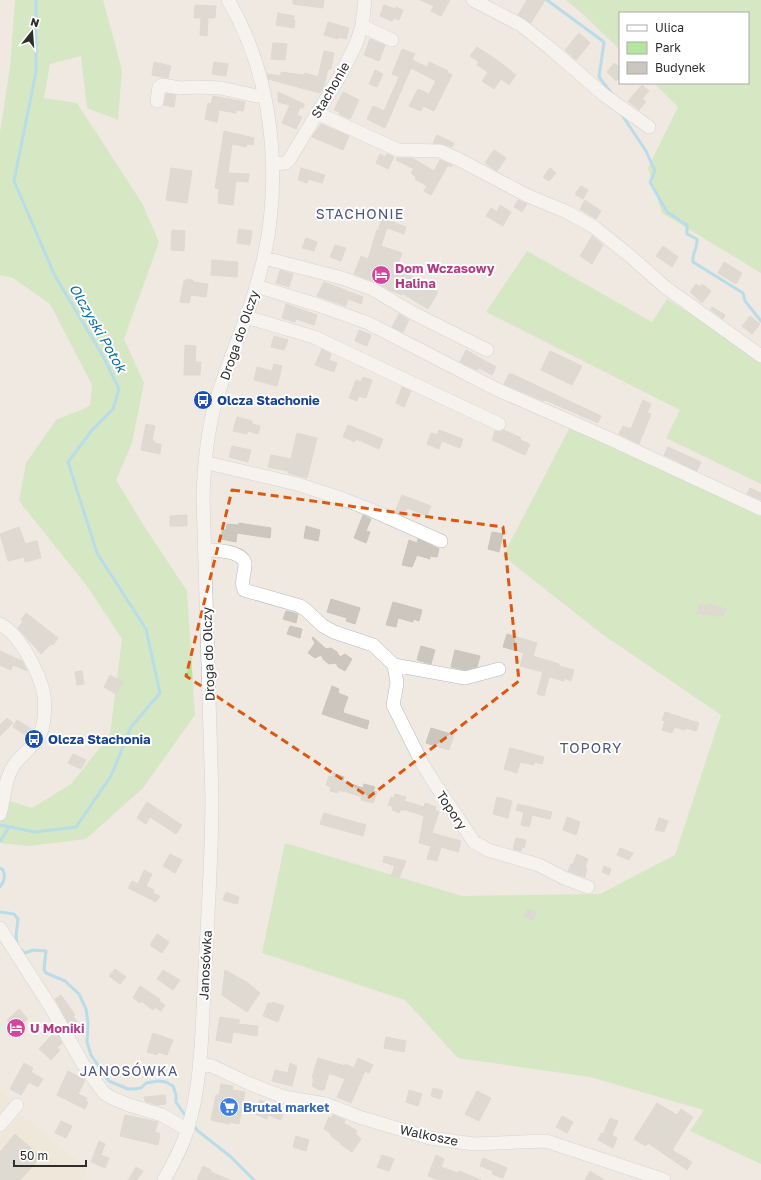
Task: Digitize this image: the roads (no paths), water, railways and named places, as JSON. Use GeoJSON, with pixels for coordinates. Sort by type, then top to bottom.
{"type":"FeatureCollection","features":[{"type":"Feature","properties":{"kind":"street","name":"Droga do Olczy"},"geometry":{"type":"LineString","coordinates":[[212,798],[203,497],[205,464],[215,406],[256,286],[264,258],[271,214],[272,164],[270,132],[263,95],[249,43],[238,17],[228,0]]}},
{"type":"Feature","properties":{"kind":"street","name":"Stachonie"},"geometry":{"type":"LineString","coordinates":[[272,164],[289,160],[341,74],[356,44],[362,26],[365,0]]}},
{"type":"Feature","properties":{"kind":"street"},"geometry":{"type":"LineString","coordinates":[[473,0],[521,25],[604,95],[649,127]]}},
{"type":"Feature","properties":{"kind":"street"},"geometry":{"type":"LineString","coordinates":[[362,26],[392,40]]}},
{"type":"Feature","properties":{"kind":"street"},"geometry":{"type":"LineString","coordinates":[[157,101],[159,87],[162,85],[180,88],[221,88],[256,96],[263,95]]}},
{"type":"Feature","properties":{"kind":"street"},"geometry":{"type":"LineString","coordinates":[[317,113],[398,150],[440,151],[526,195],[567,212],[594,227],[665,287],[761,356]]}},
{"type":"Feature","properties":{"kind":"street"},"geometry":{"type":"LineString","coordinates":[[264,258],[342,278],[372,289],[415,314],[487,350]]}},
{"type":"Feature","properties":{"kind":"street"},"geometry":{"type":"LineString","coordinates":[[256,286],[318,304],[368,323],[496,388],[761,509]]}},
{"type":"Feature","properties":{"kind":"street"},"geometry":{"type":"LineString","coordinates":[[246,317],[314,337],[499,424]]}},
{"type":"Feature","properties":{"kind":"street"},"geometry":{"type":"LineString","coordinates":[[205,464],[243,470],[312,488],[369,509],[440,541]]}},
{"type":"Feature","properties":{"kind":"street"},"geometry":{"type":"LineString","coordinates":[[205,550],[228,552],[237,554],[242,558],[245,565],[242,583],[244,590],[300,606],[323,626],[334,632],[373,645],[394,665],[465,678],[499,669]]}},
{"type":"Feature","properties":{"kind":"street"},"geometry":{"type":"LineString","coordinates":[[0,624],[23,645],[39,680],[45,707],[41,734],[37,740],[22,754],[8,775],[5,783],[1,809]]}},
{"type":"Feature","properties":{"kind":"street","name":"Topory"},"geometry":{"type":"LineString","coordinates":[[394,665],[397,683],[393,705],[423,765],[474,842],[488,850],[539,866],[588,887]]}},
{"type":"Feature","properties":{"kind":"street","name":"Janosówka"},"geometry":{"type":"LineString","coordinates":[[164,1180],[178,1155],[188,1130],[199,1064],[211,848],[212,798]]}},
{"type":"Feature","properties":{"kind":"street"},"geometry":{"type":"LineString","coordinates":[[0,928],[50,1006],[83,1064],[104,1093],[129,1105],[162,1115],[188,1130]]}},
{"type":"Feature","properties":{"kind":"street","name":"Walkosze"},"geometry":{"type":"LineString","coordinates":[[199,1064],[212,1066],[250,1084],[284,1097],[326,1104],[362,1118],[430,1138],[474,1144],[546,1141],[664,1180]]}},
{"type":"Feature","properties":{"kind":"street"},"geometry":{"type":"LineString","coordinates":[[0,1125],[17,1105]]}},
{"type":"Feature","properties":{"kind":"waterway","name":"Olczyski Potok"},"geometry":{"type":"LineString","coordinates":[[0,825],[35,832],[76,827],[111,776],[131,727],[160,693],[146,629],[97,553],[68,462],[93,429],[113,409],[119,389],[103,356],[55,276],[14,181],[36,72],[36,0]]}},
{"type":"Feature","properties":{"kind":"waterway"},"geometry":{"type":"LineString","coordinates":[[547,0],[604,42],[599,77],[612,94]]}},
{"type":"Feature","properties":{"kind":"waterway"},"geometry":{"type":"LineString","coordinates":[[622,115],[646,151],[655,171],[650,182],[667,212],[687,225],[687,234],[697,239],[693,262],[743,293],[745,301],[761,321]]}},
{"type":"Feature","properties":{"kind":"waterway"},"geometry":{"type":"LineString","coordinates":[[0,841],[9,827]]}},
{"type":"Feature","properties":{"kind":"waterway"},"geometry":{"type":"LineString","coordinates":[[0,868],[4,872],[3,881],[0,887]]}},
{"type":"Feature","properties":{"kind":"waterway"},"geometry":{"type":"LineString","coordinates":[[0,912],[14,914],[18,919],[16,936],[17,945]]}},
{"type":"Feature","properties":{"kind":"waterway"},"geometry":{"type":"LineString","coordinates":[[20,949],[25,953],[33,950],[46,951],[44,969],[46,973],[65,981],[79,994],[86,1009],[88,1023],[87,1042],[91,1055],[109,1081],[128,1089],[141,1088],[146,1083],[159,1081],[166,1082],[173,1086],[176,1095],[176,1102],[187,1118]]}},
{"type":"Feature","properties":{"kind":"waterway"},"geometry":{"type":"LineString","coordinates":[[193,1125],[198,1131],[231,1157],[254,1180]]}},
{"type":"Feature","properties":{"kind":"place","name":"Dom Wczasowy Halina"},"geometry":{"type":"Point","coordinates":[381,275]}},
{"type":"Feature","properties":{"kind":"place","name":"Olcza Stachonie"},"geometry":{"type":"Point","coordinates":[203,400]}},
{"type":"Feature","properties":{"kind":"place","name":"Olcza Stachonia"},"geometry":{"type":"Point","coordinates":[34,739]}},
{"type":"Feature","properties":{"kind":"place","name":"U Moniki"},"geometry":{"type":"Point","coordinates":[16,1028]}},
{"type":"Feature","properties":{"kind":"place","name":"Brutal market"},"geometry":{"type":"Point","coordinates":[229,1107]}},
{"type":"Feature","properties":{"kind":"district","name":"STACHONIE"},"geometry":{"type":"Point","coordinates":[360,214]}},
{"type":"Feature","properties":{"kind":"district","name":"TOPORY"},"geometry":{"type":"Point","coordinates":[591,748]}},
{"type":"Feature","properties":{"kind":"district","name":"JANOSÓWKA"},"geometry":{"type":"Point","coordinates":[129,1071]}}]}
